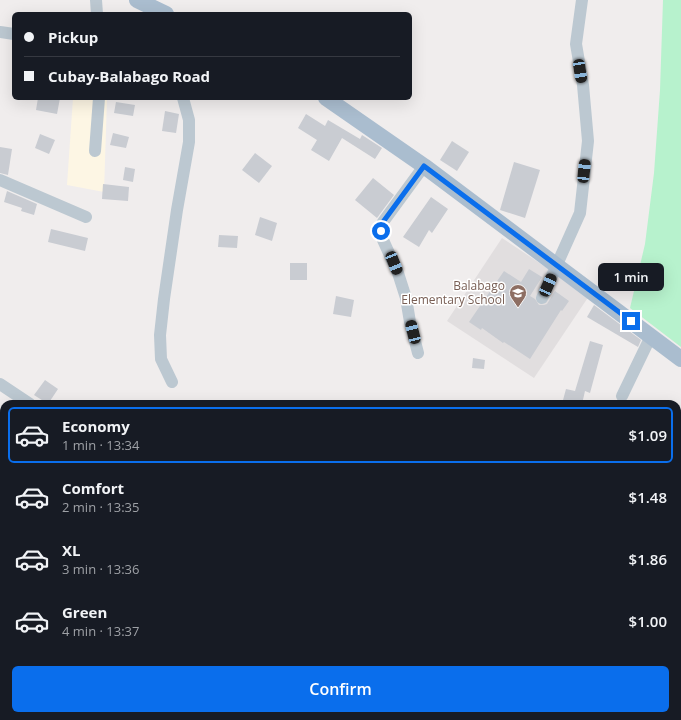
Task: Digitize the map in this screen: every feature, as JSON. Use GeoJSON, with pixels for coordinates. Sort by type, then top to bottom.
{"type":"FeatureCollection","features":[{"type":"Feature","properties":{"kind":"main road"},"geometry":{"type":"LineString","coordinates":[[137,0],[159,9]]}},
{"type":"Feature","properties":{"kind":"main road"},"geometry":{"type":"LineString","coordinates":[[329,100],[424,166],[681,359]]}},
{"type":"Feature","properties":{"kind":"street"},"geometry":{"type":"LineString","coordinates":[[96,0],[97,12]]}},
{"type":"Feature","properties":{"kind":"street"},"geometry":{"type":"LineString","coordinates":[[542,298],[580,213],[588,141],[583,85],[576,44],[582,0]]}},
{"type":"Feature","properties":{"kind":"street"},"geometry":{"type":"LineString","coordinates":[[0,32],[12,34]]}},
{"type":"Feature","properties":{"kind":"street"},"geometry":{"type":"LineString","coordinates":[[95,151],[99,100]]}},
{"type":"Feature","properties":{"kind":"street"},"geometry":{"type":"LineString","coordinates":[[172,382],[161,359],[160,335],[174,232],[189,142],[189,120],[184,100]]}},
{"type":"Feature","properties":{"kind":"street"},"geometry":{"type":"LineString","coordinates":[[418,354],[406,298],[398,273],[383,240],[381,231],[383,222],[424,166]]}},
{"type":"Feature","properties":{"kind":"street"},"geometry":{"type":"LineString","coordinates":[[0,180],[86,217]]}},
{"type":"Feature","properties":{"kind":"street"},"geometry":{"type":"LineString","coordinates":[[622,396],[652,336]]}},
{"type":"Feature","properties":{"kind":"street"},"geometry":{"type":"LineString","coordinates":[[0,384],[24,400]]}},
{"type":"Feature","properties":{"kind":"shaded area"},"geometry":{"type":"Polygon","coordinates":[[[73,100],[107,100],[104,192],[67,185],[73,100]]]}},
{"type":"Feature","properties":{"kind":"shaded area","name":"Balabago Elementary School"},"geometry":{"type":"Polygon","coordinates":[[[502,238],[589,296],[534,378],[447,321],[502,238]]]}},
{"type":"Feature","properties":{"kind":"green space"},"geometry":{"type":"Polygon","coordinates":[[[663,0],[681,0],[681,347],[630,308],[645,244],[654,173],[660,90],[663,0]]]}},
{"type":"Feature","properties":{"kind":"building"},"geometry":{"type":"Polygon","coordinates":[[[38,100],[60,100],[57,114],[36,110],[38,100]]]}},
{"type":"Feature","properties":{"kind":"building"},"geometry":{"type":"Polygon","coordinates":[[[116,102],[135,105],[133,116],[114,113],[116,102]]]}},
{"type":"Feature","properties":{"kind":"building"},"geometry":{"type":"Polygon","coordinates":[[[165,111],[179,114],[176,133],[162,131],[165,111]]]}},
{"type":"Feature","properties":{"kind":"building"},"geometry":{"type":"Polygon","coordinates":[[[306,114],[325,126],[328,120],[360,139],[362,135],[382,148],[375,159],[342,138],[329,161],[311,150],[317,140],[298,128],[306,114]]]}},
{"type":"Feature","properties":{"kind":"building"},"geometry":{"type":"Polygon","coordinates":[[[113,133],[129,137],[126,148],[110,145],[113,133]]]}},
{"type":"Feature","properties":{"kind":"building"},"geometry":{"type":"Polygon","coordinates":[[[40,134],[55,140],[49,154],[35,148],[40,134]]]}},
{"type":"Feature","properties":{"kind":"building"},"geometry":{"type":"Polygon","coordinates":[[[452,141],[469,152],[457,171],[440,160],[452,141]]]}},
{"type":"Feature","properties":{"kind":"building"},"geometry":{"type":"Polygon","coordinates":[[[0,147],[12,149],[8,175],[0,173],[0,147]]]}},
{"type":"Feature","properties":{"kind":"building"},"geometry":{"type":"Polygon","coordinates":[[[255,153],[272,166],[259,183],[242,170],[255,153]]]}},
{"type":"Feature","properties":{"kind":"building"},"geometry":{"type":"Polygon","coordinates":[[[514,162],[540,170],[525,218],[500,210],[514,162]]]}},
{"type":"Feature","properties":{"kind":"building"},"geometry":{"type":"Polygon","coordinates":[[[125,167],[135,169],[133,182],[123,180],[125,167]]]}},
{"type":"Feature","properties":{"kind":"building"},"geometry":{"type":"Polygon","coordinates":[[[373,178],[394,195],[377,218],[355,200],[373,178]]]}},
{"type":"Feature","properties":{"kind":"building"},"geometry":{"type":"Polygon","coordinates":[[[103,184],[129,187],[128,201],[102,199],[103,184]]]}},
{"type":"Feature","properties":{"kind":"building"},"geometry":{"type":"Polygon","coordinates":[[[7,191],[37,204],[34,215],[21,211],[22,208],[4,202],[7,191]]]}},
{"type":"Feature","properties":{"kind":"building"},"geometry":{"type":"Polygon","coordinates":[[[431,197],[448,209],[432,233],[429,230],[419,247],[403,237],[431,197]]]}},
{"type":"Feature","properties":{"kind":"building"},"geometry":{"type":"Polygon","coordinates":[[[260,217],[277,223],[272,241],[255,235],[260,217]]]}},
{"type":"Feature","properties":{"kind":"building"},"geometry":{"type":"Polygon","coordinates":[[[51,229],[88,238],[85,251],[48,242],[51,229]]]}},
{"type":"Feature","properties":{"kind":"building"},"geometry":{"type":"Polygon","coordinates":[[[219,235],[238,236],[237,248],[218,247],[219,235]]]}},
{"type":"Feature","properties":{"kind":"building"},"geometry":{"type":"Polygon","coordinates":[[[290,263],[307,263],[307,280],[290,280],[290,263]]]}},
{"type":"Feature","properties":{"kind":"building"},"geometry":{"type":"Polygon","coordinates":[[[529,269],[542,277],[530,296],[535,299],[539,305],[547,304],[555,291],[569,301],[562,311],[561,310],[530,359],[504,342],[503,343],[482,328],[481,330],[469,322],[504,271],[521,282],[529,269]]]}},
{"type":"Feature","properties":{"kind":"building"},"geometry":{"type":"Polygon","coordinates":[[[336,296],[354,300],[351,317],[333,314],[336,296]]]}},
{"type":"Feature","properties":{"kind":"building"},"geometry":{"type":"Polygon","coordinates":[[[594,305],[641,340],[638,347],[587,317],[594,305]]]}},
{"type":"Feature","properties":{"kind":"building"},"geometry":{"type":"Polygon","coordinates":[[[590,341],[603,345],[590,393],[585,391],[583,400],[563,400],[566,389],[575,391],[590,341]]]}},
{"type":"Feature","properties":{"kind":"building"},"geometry":{"type":"Polygon","coordinates":[[[473,358],[485,360],[484,369],[472,368],[473,358]]]}},
{"type":"Feature","properties":{"kind":"building"},"geometry":{"type":"Polygon","coordinates":[[[45,380],[58,389],[51,400],[42,400],[34,395],[45,380]]]}},
{"type":"Feature","properties":{"kind":"place","name":"Balabago Elementary School"},"geometry":{"type":"Point","coordinates":[518,308]}},
{"type":"Feature","properties":{"kind":"route"},"geometry":{"type":"LineString","coordinates":[[381,231],[383,222],[424,166],[631,321]]}}]}
